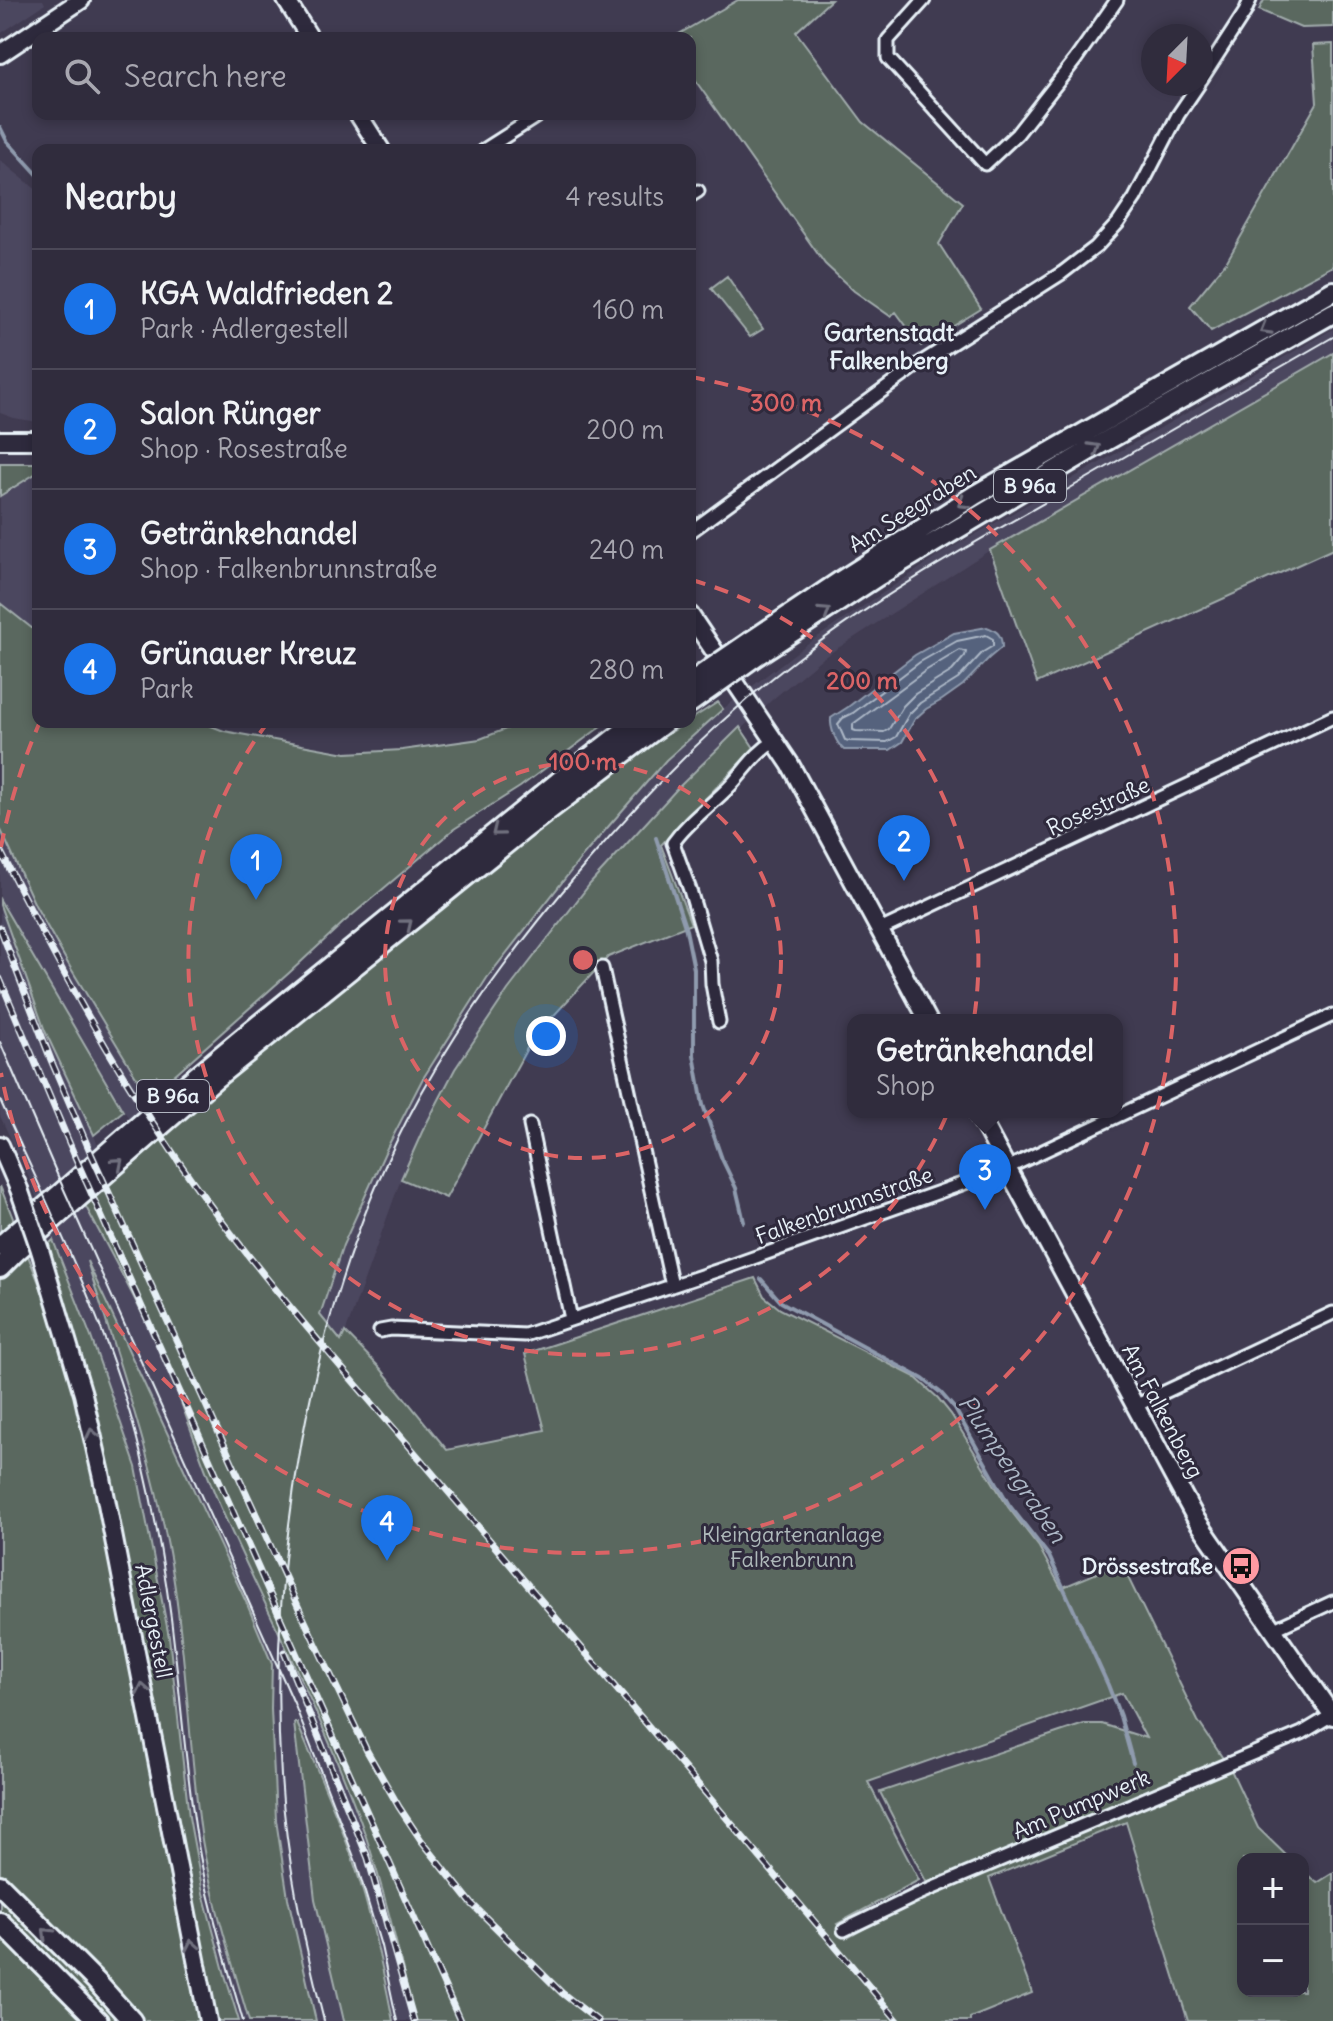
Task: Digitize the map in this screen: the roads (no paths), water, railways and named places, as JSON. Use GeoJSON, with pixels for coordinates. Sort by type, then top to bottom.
{"type":"FeatureCollection","features":[{"type":"Feature","properties":{"kind":"main road","name":"Am Seegraben"},"geometry":{"type":"LineString","coordinates":[[696,689],[755,648],[842,580],[975,495],[1333,291]]}},
{"type":"Feature","properties":{"kind":"main road","name":"Am Seegraben"},"geometry":{"type":"LineString","coordinates":[[755,648],[1090,450],[1333,313]]}},
{"type":"Feature","properties":{"kind":"main road","name":"B 96a"},"geometry":{"type":"LineString","coordinates":[[0,1268],[341,967],[558,782],[628,728]]}},
{"type":"Feature","properties":{"kind":"main road","name":"B 96a"},"geometry":{"type":"LineString","coordinates":[[0,1246],[176,1093],[657,728]]}},
{"type":"Feature","properties":{"kind":"main road"},"geometry":{"type":"LineString","coordinates":[[0,1885],[132,2021]]}},
{"type":"Feature","properties":{"kind":"main road"},"geometry":{"type":"LineString","coordinates":[[0,1922],[98,2021]]}},
{"type":"Feature","properties":{"kind":"street"},"geometry":{"type":"LineString","coordinates":[[286,0],[306,32]]}},
{"type":"Feature","properties":{"kind":"street"},"geometry":{"type":"LineString","coordinates":[[924,0],[888,40],[888,58],[985,164],[1017,134],[1117,0]]}},
{"type":"Feature","properties":{"kind":"street"},"geometry":{"type":"LineString","coordinates":[[1213,62],[1250,0]]}},
{"type":"Feature","properties":{"kind":"street"},"geometry":{"type":"LineString","coordinates":[[33,32],[77,2]]}},
{"type":"Feature","properties":{"kind":"street"},"geometry":{"type":"LineString","coordinates":[[0,54],[32,32]]}},
{"type":"Feature","properties":{"kind":"street"},"geometry":{"type":"LineString","coordinates":[[696,528],[919,364],[1062,273],[1096,247],[1135,198],[1191,96]]}},
{"type":"Feature","properties":{"kind":"street"},"geometry":{"type":"LineString","coordinates":[[362,120],[377,144]]}},
{"type":"Feature","properties":{"kind":"street"},"geometry":{"type":"LineString","coordinates":[[493,144],[531,120]]}},
{"type":"Feature","properties":{"kind":"street"},"geometry":{"type":"LineString","coordinates":[[0,440],[32,440]]}},
{"type":"Feature","properties":{"kind":"street"},"geometry":{"type":"LineString","coordinates":[[696,624],[790,764],[925,1014]]}},
{"type":"Feature","properties":{"kind":"street","name":"Rosestraße"},"geometry":{"type":"LineString","coordinates":[[880,930],[1333,717]]}},
{"type":"Feature","properties":{"kind":"street"},"geometry":{"type":"LineString","coordinates":[[719,1022],[711,961],[673,843],[760,751],[775,741]]}},
{"type":"Feature","properties":{"kind":"street"},"geometry":{"type":"LineString","coordinates":[[602,968],[672,1286]]}},
{"type":"Feature","properties":{"kind":"street","name":"Falkenbrunnstraße"},"geometry":{"type":"LineString","coordinates":[[1123,1114],[1333,1015]]}},
{"type":"Feature","properties":{"kind":"street","name":"Am Falkenberg"},"geometry":{"type":"LineString","coordinates":[[980,1118],[1196,1519],[1333,1716]]}},
{"type":"Feature","properties":{"kind":"street","name":"Falkenbrunnstraße"},"geometry":{"type":"LineString","coordinates":[[380,1331],[525,1335],[799,1243],[1007,1168],[1114,1118]]}},
{"type":"Feature","properties":{"kind":"street"},"geometry":{"type":"LineString","coordinates":[[530,1125],[571,1319]]}},
{"type":"Feature","properties":{"kind":"street","name":"Adlergestell"},"geometry":{"type":"LineString","coordinates":[[0,1145],[40,1250],[83,1394],[208,2021]]}},
{"type":"Feature","properties":{"kind":"street"},"geometry":{"type":"LineString","coordinates":[[1135,1406],[1333,1313]]}},
{"type":"Feature","properties":{"kind":"street"},"geometry":{"type":"LineString","coordinates":[[1272,1630],[1333,1602]]}},
{"type":"Feature","properties":{"kind":"street","name":"Am Pumpwerk"},"geometry":{"type":"LineString","coordinates":[[844,1930],[919,1894],[1302,1733],[1333,1716]]}},
{"type":"Feature","properties":{"kind":"water"},"geometry":{"type":"Polygon","coordinates":[[[987,627],[999,634],[1002,647],[963,685],[915,719],[902,742],[890,750],[844,750],[841,747],[831,718],[915,655],[954,633],[987,627]]]}},
{"type":"Feature","properties":{"kind":"waterway","name":"Plumpengraben"},"geometry":{"type":"LineString","coordinates":[[0,127],[7,141],[32,168]]}},
{"type":"Feature","properties":{"kind":"waterway","name":"Plumpengraben"},"geometry":{"type":"LineString","coordinates":[[656,838],[686,930],[694,969],[694,1055],[703,1105],[736,1188],[744,1222]]}},
{"type":"Feature","properties":{"kind":"waterway","name":"Plumpengraben"},"geometry":{"type":"LineString","coordinates":[[761,1279],[781,1302],[923,1379],[955,1409],[1009,1505],[1049,1556],[1108,1685],[1133,1763]]}},
{"type":"Feature","properties":{"kind":"tram line"},"geometry":{"type":"LineString","coordinates":[[324,2021],[297,1900],[281,1776],[278,1695],[281,1611],[289,1526],[302,1441],[320,1357],[344,1275],[372,1196],[406,1122],[444,1054],[511,957],[609,837],[684,757],[765,684],[824,638],[920,576],[1333,337]]}},
{"type":"Feature","properties":{"kind":"tram line"},"geometry":{"type":"LineString","coordinates":[[0,1042],[294,1703],[356,1862],[381,1946],[397,2021]]}},
{"type":"Feature","properties":{"kind":"tram line"},"geometry":{"type":"LineString","coordinates":[[0,1100],[60,1230],[97,1319],[129,1409],[157,1528],[169,1602],[187,1769],[201,1862],[243,2021]]}},
{"type":"Feature","properties":{"kind":"railway"},"geometry":{"type":"LineString","coordinates":[[0,850],[60,966],[125,1079],[235,1239],[898,2021]]}},
{"type":"Feature","properties":{"kind":"railway"},"geometry":{"type":"LineString","coordinates":[[0,928],[89,1149],[367,1751],[421,1840],[472,1904],[562,1993],[598,2021]]}},
{"type":"Feature","properties":{"kind":"railway"},"geometry":{"type":"LineString","coordinates":[[0,979],[76,1159],[460,2021]]}},
{"type":"Feature","properties":{"kind":"railway"},"geometry":{"type":"LineString","coordinates":[[284,1652],[368,1858],[414,2021]]}},
{"type":"Feature","properties":{"kind":"place","name":"Salon Rünger"},"geometry":{"type":"Point","coordinates":[904,881]}},
{"type":"Feature","properties":{"kind":"place","name":"KGA Waldfrieden 2"},"geometry":{"type":"Point","coordinates":[256,900]}},
{"type":"Feature","properties":{"kind":"place","name":"Getränkehandel"},"geometry":{"type":"Point","coordinates":[985,1210]}},
{"type":"Feature","properties":{"kind":"place","name":"Grünauer Kreuz"},"geometry":{"type":"Point","coordinates":[387,1561]}},
{"type":"Feature","properties":{"kind":"place","name":"Drössestraße"},"geometry":{"type":"Point","coordinates":[1241,1566]}},
{"type":"Feature","properties":{"kind":"district","name":"Gartenstadt Falkenberg"},"geometry":{"type":"Point","coordinates":[889,347]}},
{"type":"Feature","properties":{"kind":"park label","name":"Kleingartenanlage Falkenbrunn"},"geometry":{"type":"Point","coordinates":[792,1546]}}]}
